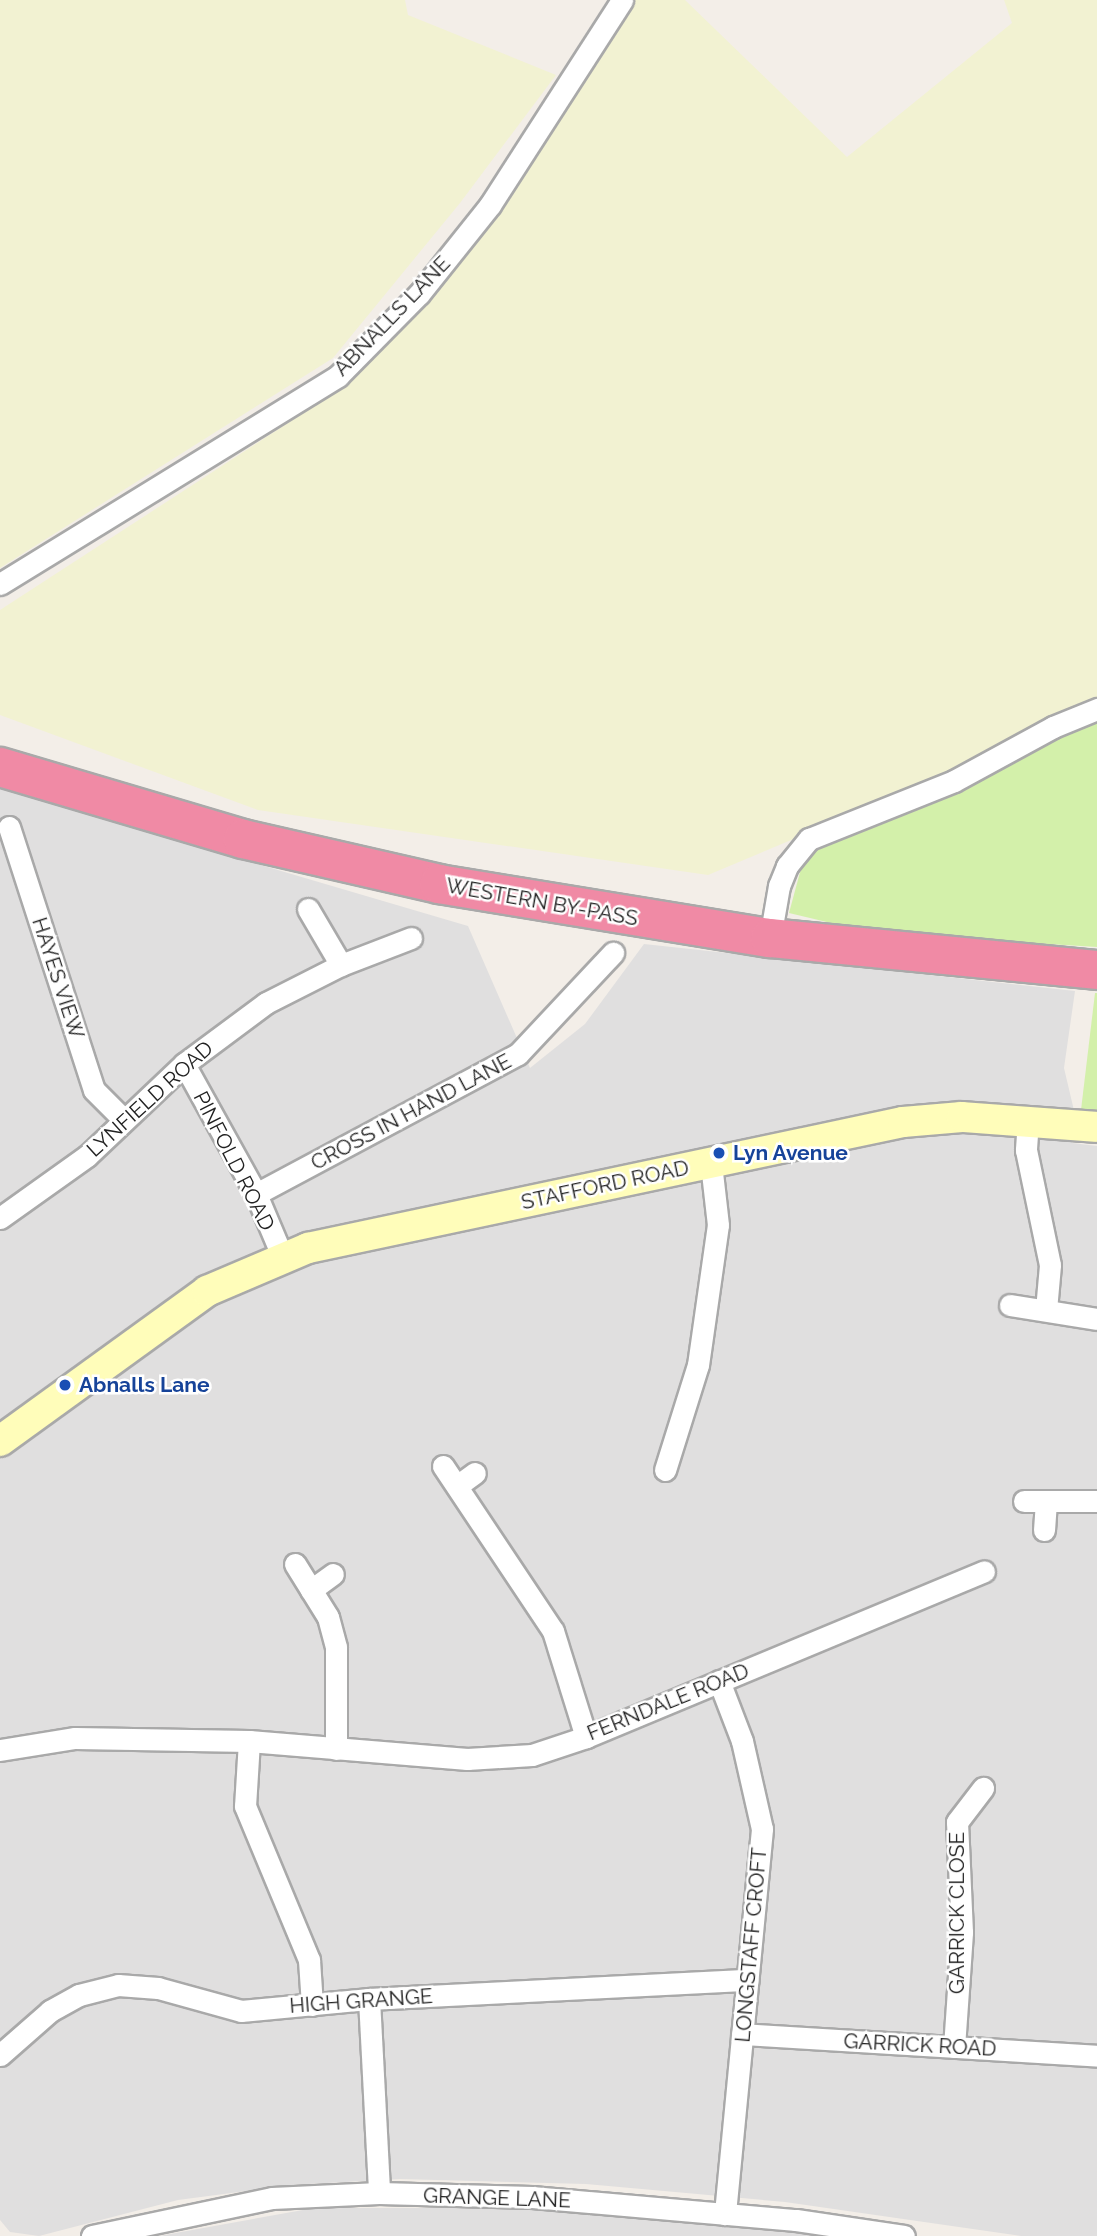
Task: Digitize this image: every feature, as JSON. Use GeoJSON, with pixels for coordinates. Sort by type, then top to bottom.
{"type":"FeatureCollection","features":[{"type":"Feature","properties":{"kind":"highway","name":"WESTERN BY-PASS"},"geometry":{"type":"LineString","coordinates":[[0,767],[243,839],[439,884],[770,938],[1097,970]]}},
{"type":"Feature","properties":{"kind":"street","name":"ABNALLS LANE"},"geometry":{"type":"LineString","coordinates":[[0,584],[338,376],[419,294],[490,205],[622,0]]}},
{"type":"Feature","properties":{"kind":"street"},"geometry":{"type":"LineString","coordinates":[[770,938],[779,886],[787,866],[809,839],[954,781],[1054,727],[1097,709]]}},
{"type":"Feature","properties":{"kind":"street","name":"HAYES VIEW"},"geometry":{"type":"LineString","coordinates":[[9,827],[94,1090],[124,1119]]}},
{"type":"Feature","properties":{"kind":"street"},"geometry":{"type":"LineString","coordinates":[[307,909],[341,965]]}},
{"type":"Feature","properties":{"kind":"street","name":"LYNFIELD ROAD"},"geometry":{"type":"LineString","coordinates":[[0,1218],[87,1156],[184,1064],[266,1003],[341,965],[411,938]]}},
{"type":"Feature","properties":{"kind":"street","name":"CROSS IN HAND LANE"},"geometry":{"type":"LineString","coordinates":[[256,1194],[518,1055],[613,953]]}},
{"type":"Feature","properties":{"kind":"street","name":"PINFOLD ROAD"},"geometry":{"type":"LineString","coordinates":[[184,1064],[256,1194],[283,1258]]}},
{"type":"Feature","properties":{"kind":"street","name":"STAFFORD ROAD"},"geometry":{"type":"LineString","coordinates":[[0,1441],[207,1292],[283,1258],[342,1239],[903,1122],[962,1117],[1097,1127]]}},
{"type":"Feature","properties":{"kind":"street"},"geometry":{"type":"LineString","coordinates":[[1028,1120],[1026,1150],[1050,1265],[1046,1310]]}},
{"type":"Feature","properties":{"kind":"street"},"geometry":{"type":"LineString","coordinates":[[665,1470],[698,1365],[718,1225],[711,1164]]}},
{"type":"Feature","properties":{"kind":"street"},"geometry":{"type":"LineString","coordinates":[[1010,1305],[1097,1319]]}},
{"type":"Feature","properties":{"kind":"street"},"geometry":{"type":"LineString","coordinates":[[443,1466],[553,1630],[586,1737]]}},
{"type":"Feature","properties":{"kind":"street"},"geometry":{"type":"LineString","coordinates":[[457,1486],[475,1473]]}},
{"type":"Feature","properties":{"kind":"street"},"geometry":{"type":"LineString","coordinates":[[1024,1501],[1046,1504],[1097,1501]]}},
{"type":"Feature","properties":{"kind":"street"},"geometry":{"type":"LineString","coordinates":[[1044,1530],[1046,1504]]}},
{"type":"Feature","properties":{"kind":"street"},"geometry":{"type":"LineString","coordinates":[[295,1564],[328,1617],[336,1647],[336,1749]]}},
{"type":"Feature","properties":{"kind":"street","name":"FERNDALE ROAD"},"geometry":{"type":"LineString","coordinates":[[0,1750],[75,1738],[249,1741],[467,1759],[532,1755],[586,1737],[985,1570]]}},
{"type":"Feature","properties":{"kind":"street"},"geometry":{"type":"LineString","coordinates":[[311,1590],[333,1574]]}},
{"type":"Feature","properties":{"kind":"street","name":"LONGSTAFF CROFT"},"geometry":{"type":"LineString","coordinates":[[719,1681],[743,1741],[762,1829],[725,2214]]}},
{"type":"Feature","properties":{"kind":"street"},"geometry":{"type":"LineString","coordinates":[[249,1741],[245,1806],[309,1960],[312,2005]]}},
{"type":"Feature","properties":{"kind":"street","name":"GARRICK CLOSE"},"geometry":{"type":"LineString","coordinates":[[954,2047],[962,1932],[957,1822],[983,1788]]}},
{"type":"Feature","properties":{"kind":"street","name":"HIGH GRANGE"},"geometry":{"type":"LineString","coordinates":[[0,2055],[50,2011],[79,1995],[118,1985],[158,1988],[241,2011],[369,1999],[748,1980]]}},
{"type":"Feature","properties":{"kind":"street"},"geometry":{"type":"LineString","coordinates":[[369,1999],[379,2193]]}},
{"type":"Feature","properties":{"kind":"street","name":"GARRICK ROAD"},"geometry":{"type":"LineString","coordinates":[[743,2034],[1097,2056]]}},
{"type":"Feature","properties":{"kind":"street","name":"GRANGE LANE"},"geometry":{"type":"LineString","coordinates":[[92,2236],[272,2199],[379,2193],[532,2197],[725,2214],[795,2228],[904,2236]]}},
{"type":"Feature","properties":{"kind":"shaded area"},"geometry":{"type":"Polygon","coordinates":[[[0,788],[468,926],[530,1068],[585,1024],[644,944],[1075,991],[1064,1068],[1076,1119],[1072,1143],[1097,1146],[1097,2236],[1021,2236],[785,2202],[586,2184],[400,2179],[291,2185],[178,2200],[39,2236],[10,2232],[0,2220],[0,788]]]}},
{"type":"Feature","properties":{"kind":"shaded area"},"geometry":{"type":"Polygon","coordinates":[[[314,2208],[532,2208],[824,2236],[159,2236],[314,2208]]]}},
{"type":"Feature","properties":{"kind":"green space"},"geometry":{"type":"Polygon","coordinates":[[[0,0],[405,0],[408,15],[556,75],[460,203],[333,358],[0,568],[0,0]]]}},
{"type":"Feature","properties":{"kind":"green space"},"geometry":{"type":"Polygon","coordinates":[[[624,0],[685,0],[847,157],[1012,23],[1004,0],[1097,0],[1097,700],[910,798],[846,817],[708,875],[258,810],[0,715],[0,610],[325,399],[475,224],[624,0]]]}},
{"type":"Feature","properties":{"kind":"green space"},"geometry":{"type":"Polygon","coordinates":[[[1097,709],[1097,947],[873,933],[789,913],[809,839],[1097,709]]]}},
{"type":"Feature","properties":{"kind":"green space"},"geometry":{"type":"Polygon","coordinates":[[[1097,993],[1097,1111],[1081,1110],[1097,993]]]}},
{"type":"Feature","properties":{"kind":"place","name":"Lyn Avenue"},"geometry":{"type":"Point","coordinates":[719,1153]}},
{"type":"Feature","properties":{"kind":"place","name":"Abnalls Lane"},"geometry":{"type":"Point","coordinates":[65,1385]}}]}
